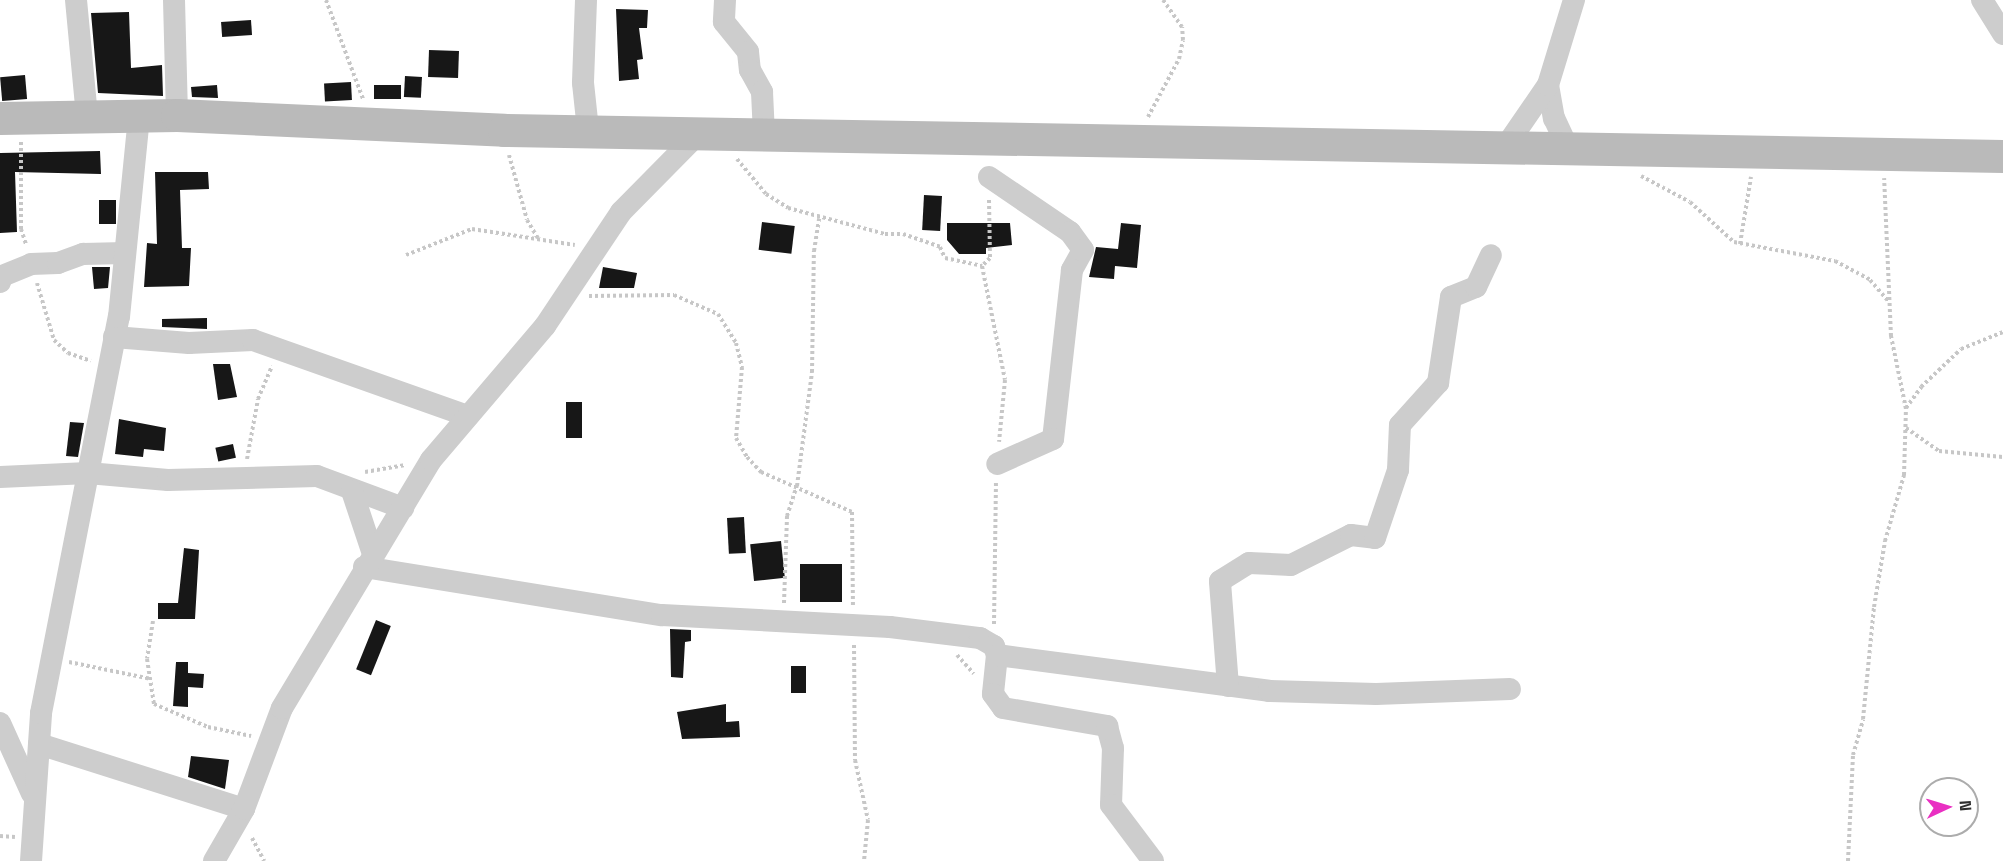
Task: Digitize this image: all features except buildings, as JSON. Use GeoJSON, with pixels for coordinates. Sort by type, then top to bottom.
{"type":"FeatureCollection","features":[{"type":"Feature","properties":{"kind":"main road"},"geometry":{"type":"LineString","coordinates":[[0,118],[177,116],[504,130],[1137,139],[1506,146],[1569,150],[1882,151],[2003,156]]}},
{"type":"Feature","properties":{"kind":"street"},"geometry":{"type":"LineString","coordinates":[[76,0],[87,117]]}},
{"type":"Feature","properties":{"kind":"street"},"geometry":{"type":"LineString","coordinates":[[174,0],[177,116]]}},
{"type":"Feature","properties":{"kind":"street"},"geometry":{"type":"LineString","coordinates":[[586,0],[583,82],[588,130]]}},
{"type":"Feature","properties":{"kind":"street"},"geometry":{"type":"LineString","coordinates":[[725,0],[724,22],[748,52],[750,70],[762,92],[764,134]]}},
{"type":"Feature","properties":{"kind":"street"},"geometry":{"type":"LineString","coordinates":[[1506,146],[1548,85],[1574,0]]}},
{"type":"Feature","properties":{"kind":"street"},"geometry":{"type":"LineString","coordinates":[[1982,0],[2003,34]]}},
{"type":"Feature","properties":{"kind":"street"},"geometry":{"type":"LineString","coordinates":[[1548,85],[1554,118],[1569,150]]}},
{"type":"Feature","properties":{"kind":"street"},"geometry":{"type":"LineString","coordinates":[[31,861],[39,744],[51,658],[114,338],[139,116]]}},
{"type":"Feature","properties":{"kind":"street"},"geometry":{"type":"LineString","coordinates":[[214,861],[244,809],[282,708],[368,560],[403,508],[430,460],[513,365],[567,294],[621,212],[708,134]]}},
{"type":"Feature","properties":{"kind":"street"},"geometry":{"type":"LineString","coordinates":[[988,177],[1070,232],[1083,250],[1072,270],[1053,439],[997,464]]}},
{"type":"Feature","properties":{"kind":"street"},"geometry":{"type":"LineString","coordinates":[[0,282],[2,276],[31,264],[58,263],[83,254],[125,253]]}},
{"type":"Feature","properties":{"kind":"street"},"geometry":{"type":"LineString","coordinates":[[1228,686],[1220,581],[1249,563],[1292,565],[1351,535],[1375,538],[1398,470],[1400,425],[1438,383],[1451,297],[1476,287],[1491,255]]}},
{"type":"Feature","properties":{"kind":"street"},"geometry":{"type":"LineString","coordinates":[[114,338],[189,343],[240,338],[280,347],[468,416]]}},
{"type":"Feature","properties":{"kind":"street"},"geometry":{"type":"LineString","coordinates":[[0,477],[88,473],[168,480],[244,475],[329,480],[352,491],[403,508]]}},
{"type":"Feature","properties":{"kind":"street"},"geometry":{"type":"LineString","coordinates":[[352,491],[368,560]]}},
{"type":"Feature","properties":{"kind":"street"},"geometry":{"type":"LineString","coordinates":[[368,560],[662,615],[854,625],[980,638],[995,651],[1228,686],[1376,694],[1510,689]]}},
{"type":"Feature","properties":{"kind":"street"},"geometry":{"type":"LineString","coordinates":[[995,651],[993,694],[1003,708],[1016,713],[1107,726],[1113,748],[1111,805],[1153,861]]}},
{"type":"Feature","properties":{"kind":"street"},"geometry":{"type":"LineString","coordinates":[[0,723],[36,804]]}},
{"type":"Feature","properties":{"kind":"street"},"geometry":{"type":"LineString","coordinates":[[39,744],[244,809]]}},
{"type":"Feature","properties":{"kind":"path"},"geometry":{"type":"LineString","coordinates":[[326,0],[361,95],[380,126]]}},
{"type":"Feature","properties":{"kind":"path"},"geometry":{"type":"LineString","coordinates":[[1137,139],[1179,59],[1183,40],[1182,27],[1163,0]]}},
{"type":"Feature","properties":{"kind":"path"},"geometry":{"type":"LineString","coordinates":[[504,130],[517,190],[538,239]]}},
{"type":"Feature","properties":{"kind":"path"},"geometry":{"type":"LineString","coordinates":[[708,134],[775,203],[819,218],[864,225],[885,234],[903,234],[940,247],[945,258],[982,266]]}},
{"type":"Feature","properties":{"kind":"path"},"geometry":{"type":"LineString","coordinates":[[1616,150],[1640,175],[1675,192],[1740,244],[1835,261],[1870,280],[1889,302]]}},
{"type":"Feature","properties":{"kind":"path"},"geometry":{"type":"LineString","coordinates":[[1740,244],[1748,184],[1760,151]]}},
{"type":"Feature","properties":{"kind":"path"},"geometry":{"type":"LineString","coordinates":[[1848,861],[1854,755],[1863,719],[1885,541],[1904,475],[1906,409],[1889,302],[1882,151]]}},
{"type":"Feature","properties":{"kind":"path"},"geometry":{"type":"LineString","coordinates":[[982,266],[990,258],[988,177]]}},
{"type":"Feature","properties":{"kind":"path"},"geometry":{"type":"LineString","coordinates":[[784,621],[787,516],[797,486],[812,372],[814,251],[819,218]]}},
{"type":"Feature","properties":{"kind":"path"},"geometry":{"type":"LineString","coordinates":[[406,255],[472,229],[597,249]]}},
{"type":"Feature","properties":{"kind":"path"},"geometry":{"type":"LineString","coordinates":[[982,266],[1005,380],[997,464],[995,651]]}},
{"type":"Feature","properties":{"kind":"path"},"geometry":{"type":"LineString","coordinates":[[567,294],[674,295],[718,314],[736,343],[742,367],[736,438],[761,472],[852,512],[855,760],[868,820],[864,861]]}},
{"type":"Feature","properties":{"kind":"path"},"geometry":{"type":"LineString","coordinates":[[1906,409],[1921,387],[1961,350],[2003,332]]}},
{"type":"Feature","properties":{"kind":"path"},"geometry":{"type":"LineString","coordinates":[[244,475],[258,399],[280,347]]}},
{"type":"Feature","properties":{"kind":"path"},"geometry":{"type":"LineString","coordinates":[[1906,428],[1939,451],[2003,457]]}},
{"type":"Feature","properties":{"kind":"path"},"geometry":{"type":"LineString","coordinates":[[329,480],[430,460]]}},
{"type":"Feature","properties":{"kind":"path"},"geometry":{"type":"LineString","coordinates":[[153,621],[147,659],[154,704],[160,709],[208,727],[270,740]]}},
{"type":"Feature","properties":{"kind":"path"},"geometry":{"type":"LineString","coordinates":[[936,633],[993,694]]}},
{"type":"Feature","properties":{"kind":"path"},"geometry":{"type":"LineString","coordinates":[[51,658],[151,679]]}}]}
